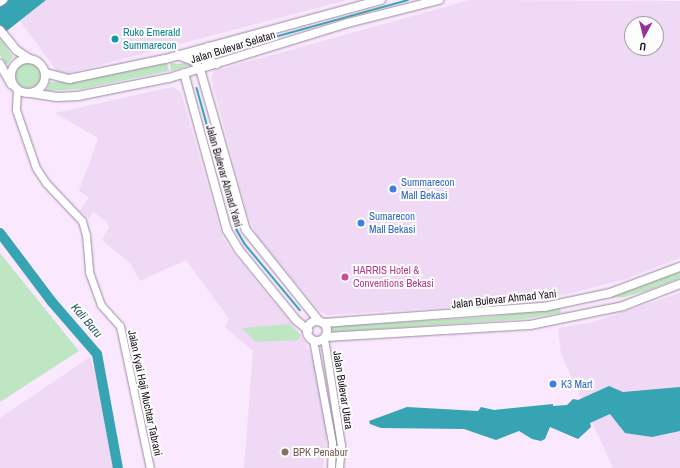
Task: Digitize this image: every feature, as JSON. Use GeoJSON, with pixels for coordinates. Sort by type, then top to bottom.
{"type":"FeatureCollection","features":[{"type":"Feature","properties":{"kind":"main road","name":"Jalan Bulevar Selatan"},"geometry":{"type":"LineString","coordinates":[[45,73],[55,77],[69,79],[178,55],[381,0]]}},
{"type":"Feature","properties":{"kind":"main road","name":"Jalan Bulevar Selatan"},"geometry":{"type":"LineString","coordinates":[[31,93],[78,96],[184,74],[201,73],[217,64],[348,23],[439,0]]}},
{"type":"Feature","properties":{"kind":"main road"},"geometry":{"type":"LineString","coordinates":[[0,31],[16,50],[40,64],[45,73],[42,87],[31,93],[16,88],[8,82],[0,64]]}},
{"type":"Feature","properties":{"kind":"main road"},"geometry":{"type":"LineString","coordinates":[[210,46],[204,52],[205,60],[217,64]]}},
{"type":"Feature","properties":{"kind":"main road"},"geometry":{"type":"LineString","coordinates":[[178,55],[194,61],[201,73],[189,77],[186,83]]}},
{"type":"Feature","properties":{"kind":"main road"},"geometry":{"type":"LineString","coordinates":[[16,88],[11,80],[12,69],[18,62],[30,59]]}},
{"type":"Feature","properties":{"kind":"main road","name":"Jalan Bulevar Ahmad Yani"},"geometry":{"type":"LineString","coordinates":[[201,73],[246,230],[321,322],[544,307],[610,293],[680,267]]}},
{"type":"Feature","properties":{"kind":"main road","name":"Jalan Bulevar Ahmad Yani"},"geometry":{"type":"LineString","coordinates":[[184,74],[227,230],[239,250],[296,320],[308,330]]}},
{"type":"Feature","properties":{"kind":"main road"},"geometry":{"type":"LineString","coordinates":[[45,95],[46,87],[55,77]]}},
{"type":"Feature","properties":{"kind":"main road"},"geometry":{"type":"LineString","coordinates":[[325,338],[327,330],[321,322],[312,323],[308,330],[313,340],[530,324],[623,306],[680,284]]}},
{"type":"Feature","properties":{"kind":"main road"},"geometry":{"type":"LineString","coordinates":[[296,320],[305,319],[310,310]]}},
{"type":"Feature","properties":{"kind":"street","name":"Jalan Kyai Haji Muchtar Tabrani"},"geometry":{"type":"LineString","coordinates":[[16,88],[16,110],[35,166],[46,183],[82,221],[86,235],[89,272],[101,305],[120,326],[150,468]]}},
{"type":"Feature","properties":{"kind":"street","name":"Jalan Bulevar Utara"},"geometry":{"type":"LineString","coordinates":[[325,338],[341,445],[339,468]]}},
{"type":"Feature","properties":{"kind":"street","name":"Jalan Bulevar Utara"},"geometry":{"type":"LineString","coordinates":[[313,340],[332,442],[331,468]]}},
{"type":"Feature","properties":{"kind":"shaded area"},"geometry":{"type":"Polygon","coordinates":[[[46,0],[348,0],[65,74],[56,70],[20,21],[46,0]]]}},
{"type":"Feature","properties":{"kind":"shaded area"},"geometry":{"type":"Polygon","coordinates":[[[470,0],[680,1],[680,258],[626,279],[568,294],[516,303],[326,315],[319,311],[257,236],[247,213],[211,78],[214,71],[470,0]]]}},
{"type":"Feature","properties":{"kind":"shaded area"},"geometry":{"type":"Polygon","coordinates":[[[172,87],[181,92],[222,236],[232,252],[301,335],[314,361],[327,435],[323,468],[244,468],[253,351],[225,327],[229,319],[186,260],[140,281],[130,263],[102,240],[109,227],[106,221],[93,212],[89,218],[80,211],[89,197],[79,191],[98,138],[55,113],[172,87]]]}},
{"type":"Feature","properties":{"kind":"shaded area"},"geometry":{"type":"Polygon","coordinates":[[[680,293],[680,468],[613,468],[561,354],[558,328],[593,322],[680,293]]]}},
{"type":"Feature","properties":{"kind":"shaded area"},"geometry":{"type":"Polygon","coordinates":[[[90,357],[115,439],[117,468],[0,468],[0,418],[90,357]]]}},
{"type":"Feature","properties":{"kind":"green space"},"geometry":{"type":"Polygon","coordinates":[[[0,38],[13,57],[8,64],[5,64],[0,55],[0,38]]]}},
{"type":"Feature","properties":{"kind":"green space"},"geometry":{"type":"Polygon","coordinates":[[[191,61],[195,64],[171,71],[170,63],[179,64],[191,61]]]}},
{"type":"Feature","properties":{"kind":"green space"},"geometry":{"type":"Polygon","coordinates":[[[28,62],[37,66],[41,75],[37,84],[28,88],[19,84],[15,75],[19,66],[28,62]]]}},
{"type":"Feature","properties":{"kind":"green space"},"geometry":{"type":"Polygon","coordinates":[[[167,63],[169,71],[81,89],[46,91],[50,82],[82,80],[167,63]]]}},
{"type":"Feature","properties":{"kind":"green space"},"geometry":{"type":"Polygon","coordinates":[[[0,253],[79,351],[0,402],[0,253]]]}},
{"type":"Feature","properties":{"kind":"green space"},"geometry":{"type":"Polygon","coordinates":[[[680,272],[680,278],[646,291],[624,297],[604,298],[680,272]]]}},
{"type":"Feature","properties":{"kind":"green space"},"geometry":{"type":"Polygon","coordinates":[[[560,308],[561,313],[524,319],[334,332],[331,329],[333,326],[487,317],[560,308]]]}},
{"type":"Feature","properties":{"kind":"green space"},"geometry":{"type":"Polygon","coordinates":[[[289,324],[301,335],[298,340],[256,342],[242,328],[289,324]]]}},
{"type":"Feature","properties":{"kind":"water"},"geometry":{"type":"Polygon","coordinates":[[[3,0],[46,0],[3,34],[0,30],[0,2],[3,0]]]}},
{"type":"Feature","properties":{"kind":"water"},"geometry":{"type":"Polygon","coordinates":[[[609,386],[623,392],[680,387],[680,431],[652,437],[625,433],[610,414],[590,423],[591,427],[578,439],[550,427],[545,439],[541,441],[532,439],[519,431],[496,440],[464,429],[381,428],[370,424],[369,421],[407,407],[478,411],[481,407],[494,410],[553,404],[553,406],[567,405],[573,399],[578,400],[609,386]]]}},
{"type":"Feature","properties":{"kind":"waterway"},"geometry":{"type":"LineString","coordinates":[[210,55],[408,0]]}},
{"type":"Feature","properties":{"kind":"waterway"},"geometry":{"type":"LineString","coordinates":[[197,88],[225,189]]}},
{"type":"Feature","properties":{"kind":"waterway"},"geometry":{"type":"LineString","coordinates":[[231,211],[237,230],[245,244],[300,310]]}},
{"type":"Feature","properties":{"kind":"waterway","name":"Kali Baru"},"geometry":{"type":"LineString","coordinates":[[0,233],[52,302],[97,354],[118,468]]}},
{"type":"Feature","properties":{"kind":"place","name":"Ruko Emerald Summarecon"},"geometry":{"type":"Point","coordinates":[115,39]}},
{"type":"Feature","properties":{"kind":"place","name":"Summarecon Mall Bekasi"},"geometry":{"type":"Point","coordinates":[393,189]}},
{"type":"Feature","properties":{"kind":"place","name":"Sumarecon Mall Bekasi"},"geometry":{"type":"Point","coordinates":[361,223]}},
{"type":"Feature","properties":{"kind":"place","name":"HARRIS Hotel & Conventions Bekasi"},"geometry":{"type":"Point","coordinates":[345,277]}},
{"type":"Feature","properties":{"kind":"place","name":"K3 Mart"},"geometry":{"type":"Point","coordinates":[553,384]}},
{"type":"Feature","properties":{"kind":"place","name":"BPK Penabur"},"geometry":{"type":"Point","coordinates":[285,452]}}]}
